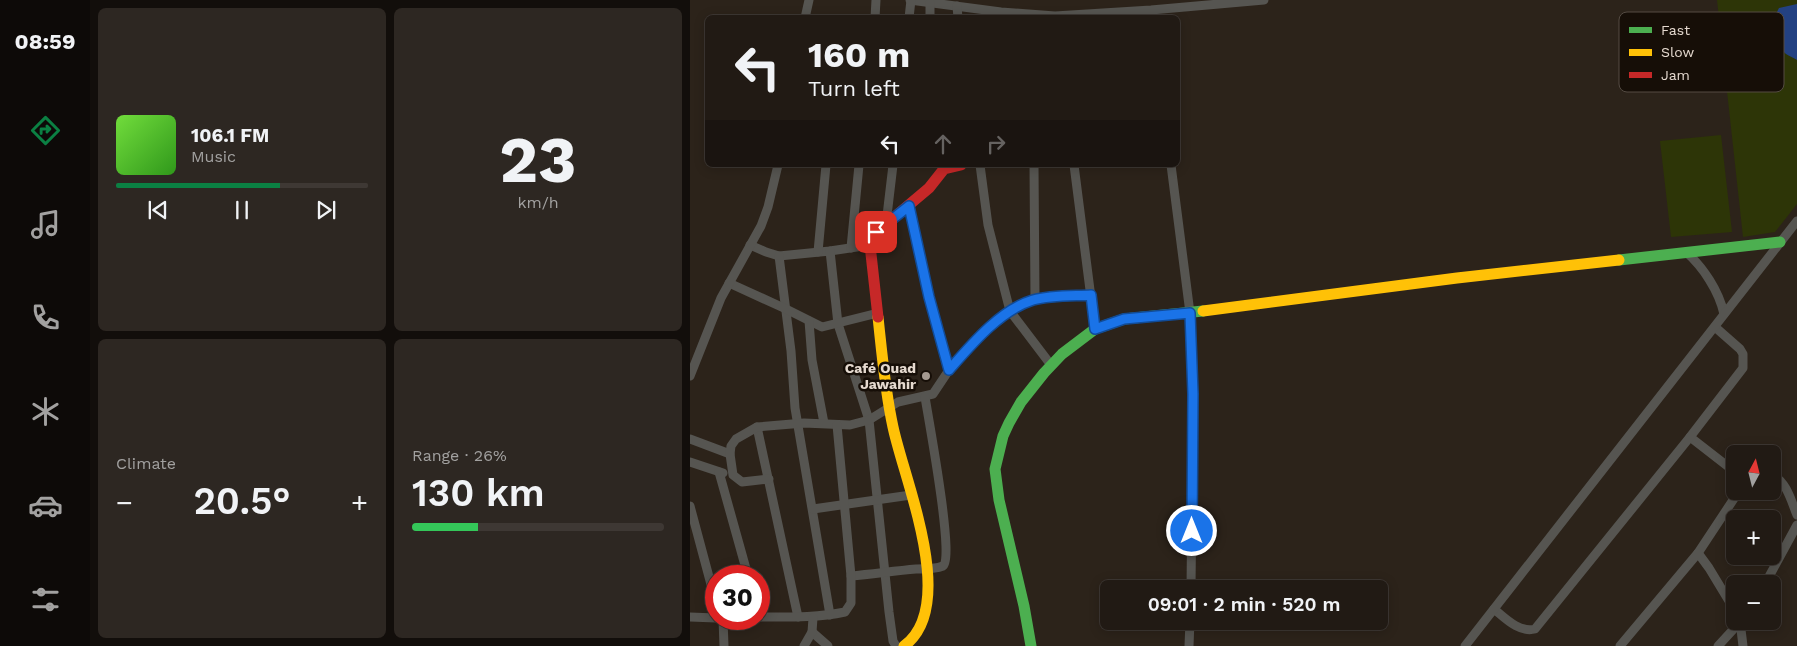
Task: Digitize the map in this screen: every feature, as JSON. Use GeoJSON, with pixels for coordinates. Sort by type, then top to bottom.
{"type":"FeatureCollection","features":[{"type":"Feature","properties":{"kind":"street"},"geometry":{"type":"LineString","coordinates":[[806,15],[808,0]]}},
{"type":"Feature","properties":{"kind":"street"},"geometry":{"type":"LineString","coordinates":[[875,15],[876,0]]}},
{"type":"Feature","properties":{"kind":"street"},"geometry":{"type":"LineString","coordinates":[[909,15],[911,0],[1001,15]]}},
{"type":"Feature","properties":{"kind":"street"},"geometry":{"type":"LineString","coordinates":[[1120,15],[1152,14],[1264,0]]}},
{"type":"Feature","properties":{"kind":"street"},"geometry":{"type":"LineString","coordinates":[[930,3],[930,15]]}},
{"type":"Feature","properties":{"kind":"street"},"geometry":{"type":"LineString","coordinates":[[956,6],[958,15]]}},
{"type":"Feature","properties":{"kind":"street"},"geometry":{"type":"LineString","coordinates":[[690,376],[729,283],[768,207],[778,167]]}},
{"type":"Feature","properties":{"kind":"street"},"geometry":{"type":"LineString","coordinates":[[818,252],[826,167]]}},
{"type":"Feature","properties":{"kind":"street"},"geometry":{"type":"LineString","coordinates":[[851,248],[859,167]]}},
{"type":"Feature","properties":{"kind":"street"},"geometry":{"type":"LineString","coordinates":[[886,224],[893,167]]}},
{"type":"Feature","properties":{"kind":"street"},"geometry":{"type":"LineString","coordinates":[[904,646],[911,643],[917,636],[920,628],[927,589],[927,568],[925,548],[916,510],[898,451],[889,407],[870,245],[872,236],[930,188],[944,169],[950,167]]}},
{"type":"Feature","properties":{"kind":"street"},"geometry":{"type":"LineString","coordinates":[[980,167],[988,225],[1010,311],[1051,365]]}},
{"type":"Feature","properties":{"kind":"street"},"geometry":{"type":"LineString","coordinates":[[1034,167],[1036,299]]}},
{"type":"Feature","properties":{"kind":"street"},"geometry":{"type":"LineString","coordinates":[[1074,167],[1095,329]]}},
{"type":"Feature","properties":{"kind":"street"},"geometry":{"type":"LineString","coordinates":[[1171,167],[1190,313],[1193,394],[1191,580]]}},
{"type":"Feature","properties":{"kind":"street"},"geometry":{"type":"LineString","coordinates":[[909,206],[929,297],[949,370]]}},
{"type":"Feature","properties":{"kind":"street"},"geometry":{"type":"LineString","coordinates":[[1465,646],[1797,221]]}},
{"type":"Feature","properties":{"kind":"street"},"geometry":{"type":"LineString","coordinates":[[1031,646],[1024,606],[998,500],[996,469],[1003,436],[1022,402],[1051,365],[1072,345],[1095,329],[1124,319],[1190,313],[1360,290],[1780,242]]}},
{"type":"Feature","properties":{"kind":"street"},"geometry":{"type":"LineString","coordinates":[[750,245],[779,256],[870,245]]}},
{"type":"Feature","properties":{"kind":"street"},"geometry":{"type":"LineString","coordinates":[[830,251],[838,324],[869,420],[893,641],[896,646]]}},
{"type":"Feature","properties":{"kind":"street"},"geometry":{"type":"LineString","coordinates":[[1686,252],[1695,260],[1707,277],[1722,303],[1724,314]]}},
{"type":"Feature","properties":{"kind":"street"},"geometry":{"type":"LineString","coordinates":[[779,256],[791,350],[793,389],[830,615]]}},
{"type":"Feature","properties":{"kind":"street"},"geometry":{"type":"LineString","coordinates":[[729,283],[822,327],[878,313]]}},
{"type":"Feature","properties":{"kind":"street"},"geometry":{"type":"LineString","coordinates":[[733,475],[730,454],[731,446],[736,439],[757,427],[798,424],[850,425],[869,420],[889,407],[911,398],[925,397],[933,394],[949,370],[980,336],[1010,311],[1036,299],[1091,295]]}},
{"type":"Feature","properties":{"kind":"street"},"geometry":{"type":"LineString","coordinates":[[809,321],[812,360],[824,424]]}},
{"type":"Feature","properties":{"kind":"street"},"geometry":{"type":"LineString","coordinates":[[1494,609],[1520,628],[1528,631],[1535,629],[1690,437],[1743,368],[1743,354],[1740,348],[1715,327]]}},
{"type":"Feature","properties":{"kind":"street"},"geometry":{"type":"LineString","coordinates":[[851,576],[943,566],[946,561],[947,554],[940,485],[925,397]]}},
{"type":"Feature","properties":{"kind":"street"},"geometry":{"type":"LineString","coordinates":[[770,616],[813,618],[845,612],[852,603],[837,425]]}},
{"type":"Feature","properties":{"kind":"street"},"geometry":{"type":"LineString","coordinates":[[757,427],[798,617]]}},
{"type":"Feature","properties":{"kind":"street"},"geometry":{"type":"LineString","coordinates":[[1690,437],[1726,465]]}},
{"type":"Feature","properties":{"kind":"street"},"geometry":{"type":"LineString","coordinates":[[690,439],[730,454]]}},
{"type":"Feature","properties":{"kind":"street"},"geometry":{"type":"LineString","coordinates":[[690,462],[733,475],[742,482],[769,479]]}},
{"type":"Feature","properties":{"kind":"street"},"geometry":{"type":"LineString","coordinates":[[719,472],[745,565]]}},
{"type":"Feature","properties":{"kind":"street"},"geometry":{"type":"LineString","coordinates":[[1781,482],[1797,515]]}},
{"type":"Feature","properties":{"kind":"street"},"geometry":{"type":"LineString","coordinates":[[813,509],[911,495]]}},
{"type":"Feature","properties":{"kind":"street"},"geometry":{"type":"LineString","coordinates":[[1620,646],[1698,553],[1733,500]]}},
{"type":"Feature","properties":{"kind":"street"},"geometry":{"type":"LineString","coordinates":[[690,506],[706,565]]}},
{"type":"Feature","properties":{"kind":"street"},"geometry":{"type":"LineString","coordinates":[[1770,575],[1797,525]]}},
{"type":"Feature","properties":{"kind":"street"},"geometry":{"type":"LineString","coordinates":[[1698,553],[1726,596]]}},
{"type":"Feature","properties":{"kind":"street"},"geometry":{"type":"LineString","coordinates":[[690,617],[705,618]]}},
{"type":"Feature","properties":{"kind":"street"},"geometry":{"type":"LineString","coordinates":[[804,646],[812,632],[813,618]]}},
{"type":"Feature","properties":{"kind":"street"},"geometry":{"type":"LineString","coordinates":[[723,630],[724,646]]}},
{"type":"Feature","properties":{"kind":"street"},"geometry":{"type":"LineString","coordinates":[[1189,646],[1190,630]]}},
{"type":"Feature","properties":{"kind":"street"},"geometry":{"type":"LineString","coordinates":[[1718,646],[1733,630]]}},
{"type":"Feature","properties":{"kind":"street"},"geometry":{"type":"LineString","coordinates":[[1742,630],[1743,646]]}},
{"type":"Feature","properties":{"kind":"street"},"geometry":{"type":"LineString","coordinates":[[812,632],[828,646]]}},
{"type":"Feature","properties":{"kind":"green space"},"geometry":{"type":"Polygon","coordinates":[[[1717,0],[1797,0],[1797,204],[1775,232],[1743,237],[1727,92],[1784,92],[1784,12],[1718,12],[1717,0]]]}},
{"type":"Feature","properties":{"kind":"green space"},"geometry":{"type":"Polygon","coordinates":[[[1721,135],[1732,232],[1671,237],[1660,141],[1721,135]]]}},
{"type":"Feature","properties":{"kind":"water"},"geometry":{"type":"Polygon","coordinates":[[[1797,4],[1797,60],[1784,52],[1784,12],[1777,12],[1779,8],[1797,4]]]}},
{"type":"Feature","properties":{"kind":"traffic: fast"},"geometry":{"type":"LineString","coordinates":[[1619,260],[1780,242]]}},
{"type":"Feature","properties":{"kind":"traffic: fast"},"geometry":{"type":"LineString","coordinates":[[1031,646],[1024,606],[999,500],[995,469],[1003,436],[1009,423],[1021,402],[1044,373],[1062,354],[1095,329],[1124,319],[1203,311]]}},
{"type":"Feature","properties":{"kind":"traffic: slow"},"geometry":{"type":"LineString","coordinates":[[1203,311],[1457,278],[1619,260]]}},
{"type":"Feature","properties":{"kind":"traffic: slow"},"geometry":{"type":"LineString","coordinates":[[878,317],[890,413],[916,509],[928,573],[927,602],[920,627],[904,646]]}},
{"type":"Feature","properties":{"kind":"traffic: jam"},"geometry":{"type":"LineString","coordinates":[[878,317],[870,245],[872,236],[929,188],[944,169],[952,167]]}},
{"type":"Feature","properties":{"kind":"place","name":"Café Ouad Jawahir"},"geometry":{"type":"Point","coordinates":[926,376]}},
{"type":"Feature","properties":{"kind":"route"},"geometry":{"type":"LineString","coordinates":[[876,232],[909,206],[929,297],[949,370],[980,336],[1004,315],[1026,302],[1036,299],[1091,295],[1095,329],[1124,319],[1190,313],[1193,394],[1192,531]]}}]}
